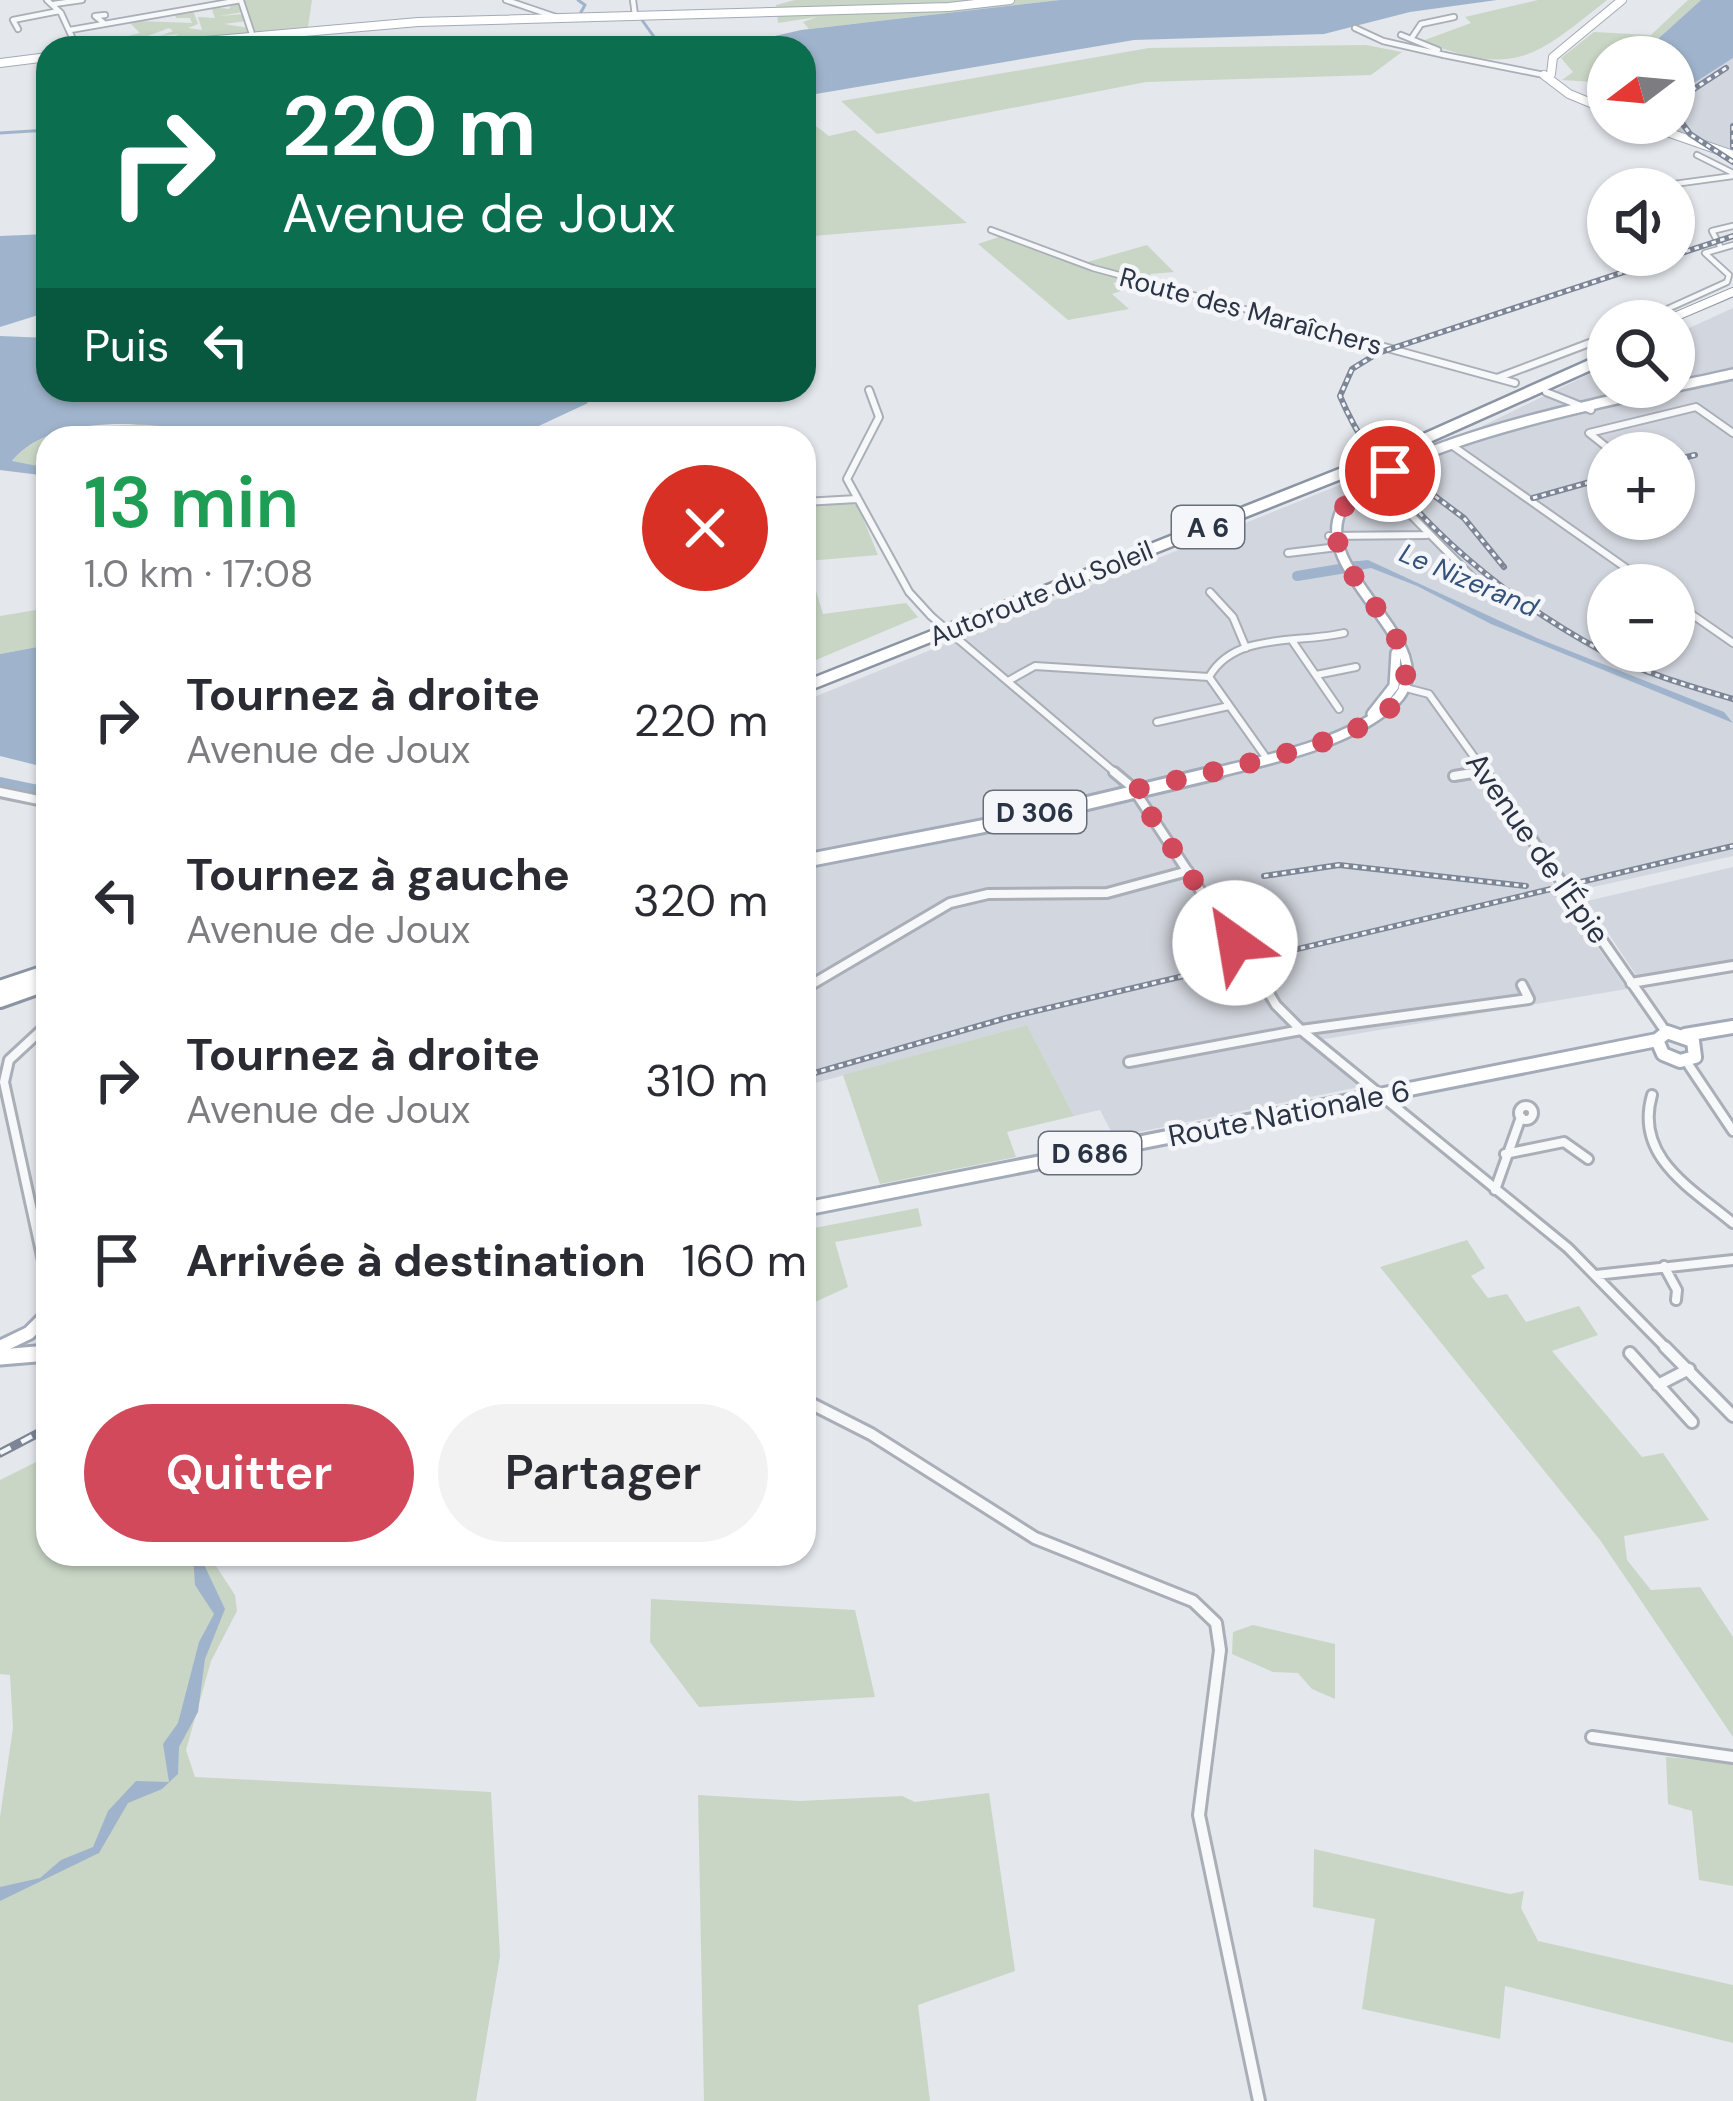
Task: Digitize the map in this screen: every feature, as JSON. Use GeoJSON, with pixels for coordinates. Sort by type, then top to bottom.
{"type":"FeatureCollection","features":[{"type":"Feature","properties":{"kind":"highway"},"geometry":{"type":"LineString","coordinates":[[1695,310],[1733,296]]}},
{"type":"Feature","properties":{"kind":"highway"},"geometry":{"type":"LineString","coordinates":[[1695,315],[1733,296]]}},
{"type":"Feature","properties":{"kind":"highway","name":"Autoroute du Soleil"},"geometry":{"type":"LineString","coordinates":[[816,672],[1380,450],[1587,361]]}},
{"type":"Feature","properties":{"kind":"highway","name":"Autoroute du Soleil"},"geometry":{"type":"LineString","coordinates":[[816,682],[1387,456],[1587,362]]}},
{"type":"Feature","properties":{"kind":"highway"},"geometry":{"type":"LineString","coordinates":[[1,990],[36,977]]}},
{"type":"Feature","properties":{"kind":"highway"},"geometry":{"type":"LineString","coordinates":[[1,990],[36,985]]}},
{"type":"Feature","properties":{"kind":"main road"},"geometry":{"type":"LineString","coordinates":[[234,36],[543,15],[949,8],[1010,0]]}},
{"type":"Feature","properties":{"kind":"main road"},"geometry":{"type":"LineString","coordinates":[[1587,101],[1546,74],[1552,59],[1571,40],[1622,0]]}},
{"type":"Feature","properties":{"kind":"main road"},"geometry":{"type":"LineString","coordinates":[[0,63],[36,58]]}},
{"type":"Feature","properties":{"kind":"main road"},"geometry":{"type":"LineString","coordinates":[[1687,144],[1731,155]]}},
{"type":"Feature","properties":{"kind":"main road"},"geometry":{"type":"LineString","coordinates":[[1695,380],[1733,372]]}},
{"type":"Feature","properties":{"kind":"main road"},"geometry":{"type":"LineString","coordinates":[[1695,382],[1733,372]]}},
{"type":"Feature","properties":{"kind":"main road"},"geometry":{"type":"LineString","coordinates":[[1399,687],[1407,671],[1399,643],[1343,570],[1333,542],[1339,515],[1358,490],[1452,445],[1589,408]]}},
{"type":"Feature","properties":{"kind":"main road","name":"D 306"},"geometry":{"type":"LineString","coordinates":[[816,856],[976,832],[1264,754],[1370,721],[1390,709],[1399,687]]}},
{"type":"Feature","properties":{"kind":"main road"},"geometry":{"type":"LineString","coordinates":[[1684,1035],[1733,1027]]}},
{"type":"Feature","properties":{"kind":"main road"},"geometry":{"type":"LineString","coordinates":[[1661,1041],[1686,1061],[1695,1057],[1696,1045],[1709,1032]]}},
{"type":"Feature","properties":{"kind":"main road"},"geometry":{"type":"LineString","coordinates":[[1684,1035],[1696,1045]]}},
{"type":"Feature","properties":{"kind":"main road","name":"Route Nationale 6"},"geometry":{"type":"LineString","coordinates":[[816,1207],[1684,1035]]}},
{"type":"Feature","properties":{"kind":"main road"},"geometry":{"type":"LineString","coordinates":[[0,1347],[36,1322]]}},
{"type":"Feature","properties":{"kind":"main road"},"geometry":{"type":"LineString","coordinates":[[0,1357],[36,1353]]}},
{"type":"Feature","properties":{"kind":"street"},"geometry":{"type":"LineString","coordinates":[[50,2],[82,0]]}},
{"type":"Feature","properties":{"kind":"street"},"geometry":{"type":"LineString","coordinates":[[70,30],[241,0],[252,34]]}},
{"type":"Feature","properties":{"kind":"street"},"geometry":{"type":"LineString","coordinates":[[506,0],[543,15]]}},
{"type":"Feature","properties":{"kind":"street"},"geometry":{"type":"LineString","coordinates":[[633,0],[635,15]]}},
{"type":"Feature","properties":{"kind":"street"},"geometry":{"type":"LineString","coordinates":[[50,2],[72,36]]}},
{"type":"Feature","properties":{"kind":"street"},"geometry":{"type":"LineString","coordinates":[[18,29],[14,20],[59,11]]}},
{"type":"Feature","properties":{"kind":"street"},"geometry":{"type":"LineString","coordinates":[[105,15],[95,16],[105,23]]}},
{"type":"Feature","properties":{"kind":"street"},"geometry":{"type":"LineString","coordinates":[[1411,39],[1421,24],[1454,17]]}},
{"type":"Feature","properties":{"kind":"street"},"geometry":{"type":"LineString","coordinates":[[1355,28],[1383,41],[1510,71],[1546,74]]}},
{"type":"Feature","properties":{"kind":"street"},"geometry":{"type":"LineString","coordinates":[[1401,35],[1444,55]]}},
{"type":"Feature","properties":{"kind":"street"},"geometry":{"type":"LineString","coordinates":[[1702,151],[1733,175]]}},
{"type":"Feature","properties":{"kind":"street"},"geometry":{"type":"LineString","coordinates":[[1695,181],[1733,175]]}},
{"type":"Feature","properties":{"kind":"street"},"geometry":{"type":"LineString","coordinates":[[1720,246],[1710,235],[1733,226]]}},
{"type":"Feature","properties":{"kind":"street","name":"Route des Maraîchers"},"geometry":{"type":"LineString","coordinates":[[991,230],[1074,262],[1515,383]]}},
{"type":"Feature","properties":{"kind":"street"},"geometry":{"type":"LineString","coordinates":[[1687,300],[1727,282],[1729,275],[1705,256],[1733,244]]}},
{"type":"Feature","properties":{"kind":"street"},"geometry":{"type":"LineString","coordinates":[[1497,378],[1587,344]]}},
{"type":"Feature","properties":{"kind":"street"},"geometry":{"type":"LineString","coordinates":[[869,390],[879,417],[848,476],[909,592],[1133,788],[1235,943]]}},
{"type":"Feature","properties":{"kind":"street"},"geometry":{"type":"LineString","coordinates":[[1546,392],[1587,407]]}},
{"type":"Feature","properties":{"kind":"street"},"geometry":{"type":"LineString","coordinates":[[1597,432],[1696,407],[1733,433]]}},
{"type":"Feature","properties":{"kind":"street"},"geometry":{"type":"LineString","coordinates":[[1452,445],[1620,564]]}},
{"type":"Feature","properties":{"kind":"street"},"geometry":{"type":"LineString","coordinates":[[816,501],[857,499]]}},
{"type":"Feature","properties":{"kind":"street"},"geometry":{"type":"LineString","coordinates":[[1406,510],[1478,582]]}},
{"type":"Feature","properties":{"kind":"street"},"geometry":{"type":"LineString","coordinates":[[1288,553],[1333,542],[1429,535]]}},
{"type":"Feature","properties":{"kind":"street"},"geometry":{"type":"LineString","coordinates":[[1210,592],[1233,617],[1246,648]]}},
{"type":"Feature","properties":{"kind":"street"},"geometry":{"type":"LineString","coordinates":[[1695,617],[1733,643]]}},
{"type":"Feature","properties":{"kind":"street"},"geometry":{"type":"LineString","coordinates":[[1209,677],[1222,656],[1246,648],[1344,633]]}},
{"type":"Feature","properties":{"kind":"street"},"geometry":{"type":"LineString","coordinates":[[1293,642],[1340,709]]}},
{"type":"Feature","properties":{"kind":"street"},"geometry":{"type":"LineString","coordinates":[[1008,681],[1035,666],[1209,677]]}},
{"type":"Feature","properties":{"kind":"street"},"geometry":{"type":"LineString","coordinates":[[1316,675],[1356,667]]}},
{"type":"Feature","properties":{"kind":"street"},"geometry":{"type":"LineString","coordinates":[[1209,677],[1264,754]]}},
{"type":"Feature","properties":{"kind":"street","name":"Avenue de l'Épie"},"geometry":{"type":"LineString","coordinates":[[1399,687],[1437,703],[1631,983],[1661,1041]]}},
{"type":"Feature","properties":{"kind":"street"},"geometry":{"type":"LineString","coordinates":[[1157,722],[1228,706]]}},
{"type":"Feature","properties":{"kind":"street"},"geometry":{"type":"LineString","coordinates":[[1454,776],[1486,771]]}},
{"type":"Feature","properties":{"kind":"street"},"geometry":{"type":"LineString","coordinates":[[0,792],[36,800]]}},
{"type":"Feature","properties":{"kind":"street"},"geometry":{"type":"LineString","coordinates":[[816,981],[950,903],[988,894],[1107,893],[1189,871]]}},
{"type":"Feature","properties":{"kind":"street"},"geometry":{"type":"LineString","coordinates":[[1631,983],[1733,966]]}},
{"type":"Feature","properties":{"kind":"street"},"geometry":{"type":"LineString","coordinates":[[1256,972],[1276,1005],[1301,1030],[1596,1275],[1733,1416]]}},
{"type":"Feature","properties":{"kind":"street"},"geometry":{"type":"LineString","coordinates":[[1130,1062],[1301,1030],[1529,999],[1522,986]]}},
{"type":"Feature","properties":{"kind":"street"},"geometry":{"type":"LineString","coordinates":[[36,1032],[9,1060],[4,1082],[36,1220]]}},
{"type":"Feature","properties":{"kind":"street"},"geometry":{"type":"LineString","coordinates":[[1686,1061],[1733,1131]]}},
{"type":"Feature","properties":{"kind":"street"},"geometry":{"type":"LineString","coordinates":[[1652,1095],[1645,1131],[1653,1150],[1733,1222]]}},
{"type":"Feature","properties":{"kind":"street"},"geometry":{"type":"LineString","coordinates":[[1495,1190],[1521,1117]]}},
{"type":"Feature","properties":{"kind":"street"},"geometry":{"type":"LineString","coordinates":[[1505,1154],[1564,1142],[1588,1159]]}},
{"type":"Feature","properties":{"kind":"street"},"geometry":{"type":"LineString","coordinates":[[1596,1275],[1663,1265],[1716,1268],[1733,1259]]}},
{"type":"Feature","properties":{"kind":"street"},"geometry":{"type":"LineString","coordinates":[[1663,1265],[1677,1290],[1676,1300]]}},
{"type":"Feature","properties":{"kind":"street"},"geometry":{"type":"LineString","coordinates":[[1630,1354],[1692,1422]]}},
{"type":"Feature","properties":{"kind":"street"},"geometry":{"type":"LineString","coordinates":[[1658,1385],[1689,1369]]}},
{"type":"Feature","properties":{"kind":"street"},"geometry":{"type":"LineString","coordinates":[[816,1406],[871,1434],[1035,1538],[1193,1601],[1216,1623],[1220,1650],[1198,1815],[1259,2101]]}},
{"type":"Feature","properties":{"kind":"street"},"geometry":{"type":"LineString","coordinates":[[1592,1737],[1733,1757]]}},
{"type":"Feature","properties":{"kind":"shaded area"},"geometry":{"type":"Polygon","coordinates":[[[1733,58],[1733,153],[1695,139],[1695,82],[1733,58]]]}},
{"type":"Feature","properties":{"kind":"shaded area"},"geometry":{"type":"Polygon","coordinates":[[[1733,308],[1733,856],[1575,891],[1565,876],[1550,880],[1627,989],[1307,1042],[1359,1087],[1114,1137],[1100,1110],[1074,1116],[1027,1025],[816,1083],[816,696],[1466,434],[1587,375],[1587,408],[1695,408],[1695,325],[1733,308]]]}},
{"type":"Feature","properties":{"kind":"shaded area"},"geometry":{"type":"Polygon","coordinates":[[[1733,867],[1733,973],[1644,987],[1587,901],[1733,867]]]}},
{"type":"Feature","properties":{"kind":"green space"},"geometry":{"type":"Polygon","coordinates":[[[243,0],[312,0],[308,27],[255,32],[243,0]]]}},
{"type":"Feature","properties":{"kind":"green space"},"geometry":{"type":"Polygon","coordinates":[[[795,0],[1060,0],[809,29],[803,22],[817,17],[778,23],[776,5],[795,0]]]}},
{"type":"Feature","properties":{"kind":"green space"},"geometry":{"type":"Polygon","coordinates":[[[1538,0],[1607,0],[1560,36],[1522,56],[1480,58],[1422,41],[1471,23],[1465,17],[1538,0]]]}},
{"type":"Feature","properties":{"kind":"green space"},"geometry":{"type":"Polygon","coordinates":[[[1688,0],[1701,0],[1661,36],[1589,36],[1594,32],[1651,35],[1688,0]]]}},
{"type":"Feature","properties":{"kind":"green space"},"geometry":{"type":"Polygon","coordinates":[[[239,3],[243,12],[219,16],[244,14],[246,21],[224,24],[249,28],[249,33],[160,36],[173,31],[169,28],[148,36],[128,36],[140,33],[130,23],[138,21],[192,23],[190,18],[176,18],[174,12],[187,14],[192,8],[198,24],[188,28],[202,30],[198,17],[215,18],[211,7],[229,9],[231,5],[218,4],[239,3]]]}},
{"type":"Feature","properties":{"kind":"green space"},"geometry":{"type":"Polygon","coordinates":[[[1587,38],[1587,82],[1562,80],[1573,72],[1561,58],[1587,38]]]}},
{"type":"Feature","properties":{"kind":"green space"},"geometry":{"type":"Polygon","coordinates":[[[1366,45],[1402,52],[1371,75],[1146,82],[877,134],[841,101],[1149,48],[1366,45]]]}},
{"type":"Feature","properties":{"kind":"green space"},"geometry":{"type":"Polygon","coordinates":[[[816,126],[829,136],[855,130],[967,223],[816,236],[816,126]]]}},
{"type":"Feature","properties":{"kind":"green space"},"geometry":{"type":"Polygon","coordinates":[[[999,237],[1130,281],[1113,283],[1121,291],[1112,294],[1129,309],[1068,320],[978,244],[999,237]]]}},
{"type":"Feature","properties":{"kind":"green space"},"geometry":{"type":"Polygon","coordinates":[[[1147,245],[1174,272],[1151,274],[1144,281],[1084,263],[1147,245]]]}},
{"type":"Feature","properties":{"kind":"green space"},"geometry":{"type":"Polygon","coordinates":[[[36,442],[36,466],[12,462],[36,442]]]}},
{"type":"Feature","properties":{"kind":"green space"},"geometry":{"type":"Polygon","coordinates":[[[849,502],[858,506],[878,555],[816,560],[816,504],[849,502]]]}},
{"type":"Feature","properties":{"kind":"green space"},"geometry":{"type":"Polygon","coordinates":[[[816,591],[823,614],[906,603],[918,617],[816,660],[816,591]]]}},
{"type":"Feature","properties":{"kind":"green space"},"geometry":{"type":"Polygon","coordinates":[[[36,610],[36,647],[0,654],[0,616],[36,610]]]}},
{"type":"Feature","properties":{"kind":"green space"},"geometry":{"type":"Polygon","coordinates":[[[1027,1025],[1074,1116],[1007,1132],[1016,1157],[880,1184],[843,1075],[1027,1025]]]}},
{"type":"Feature","properties":{"kind":"green space"},"geometry":{"type":"Polygon","coordinates":[[[918,1208],[922,1226],[835,1242],[848,1287],[816,1302],[816,1228],[918,1208]]]}},
{"type":"Feature","properties":{"kind":"green space"},"geometry":{"type":"Polygon","coordinates":[[[1467,1240],[1485,1268],[1471,1276],[1488,1298],[1507,1294],[1526,1322],[1579,1306],[1598,1335],[1552,1351],[1642,1457],[1663,1453],[1709,1520],[1624,1536],[1627,1560],[1651,1590],[1700,1587],[1733,1637],[1733,1737],[1600,1540],[1380,1267],[1467,1240]]]}},
{"type":"Feature","properties":{"kind":"green space"},"geometry":{"type":"Polygon","coordinates":[[[36,1462],[36,1566],[216,1566],[235,1595],[237,1611],[211,1661],[186,1750],[195,1777],[491,1792],[500,1956],[476,2101],[0,2101],[0,1817],[13,1728],[10,1675],[0,1674],[0,1480],[36,1462]]]}},
{"type":"Feature","properties":{"kind":"green space"},"geometry":{"type":"Polygon","coordinates":[[[651,1599],[855,1610],[875,1697],[699,1707],[650,1642],[651,1599]]]}},
{"type":"Feature","properties":{"kind":"green space"},"geometry":{"type":"Polygon","coordinates":[[[1253,1625],[1335,1644],[1335,1699],[1312,1689],[1298,1673],[1273,1672],[1232,1654],[1233,1632],[1253,1625]]]}},
{"type":"Feature","properties":{"kind":"green space"},"geometry":{"type":"Polygon","coordinates":[[[1666,1757],[1733,1763],[1733,1886],[1699,1880],[1692,1811],[1668,1804],[1666,1757]]]}},
{"type":"Feature","properties":{"kind":"green space"},"geometry":{"type":"Polygon","coordinates":[[[989,1793],[1015,1971],[918,2005],[930,2101],[704,2101],[698,1795],[800,1801],[902,1796],[915,1802],[989,1793]]]}},
{"type":"Feature","properties":{"kind":"green space"},"geometry":{"type":"Polygon","coordinates":[[[1314,1849],[1510,1894],[1524,1891],[1521,1908],[1538,1941],[1733,1985],[1733,2043],[1505,1986],[1500,2039],[1362,2009],[1375,1919],[1313,1907],[1314,1849]]]}},
{"type":"Feature","properties":{"kind":"water"},"geometry":{"type":"Polygon","coordinates":[[[1060,0],[1497,0],[1410,12],[1324,34],[1134,40],[816,94],[816,36],[775,36],[1060,0]]]}},
{"type":"Feature","properties":{"kind":"water"},"geometry":{"type":"Polygon","coordinates":[[[1701,0],[1733,0],[1733,58],[1695,82],[1695,36],[1661,36],[1701,0]]]}},
{"type":"Feature","properties":{"kind":"water"},"geometry":{"type":"Polygon","coordinates":[[[36,234],[36,316],[0,327],[0,236],[36,234]]]}},
{"type":"Feature","properties":{"kind":"water"},"geometry":{"type":"Polygon","coordinates":[[[0,336],[36,338],[36,402],[588,403],[539,426],[36,426],[36,442],[12,461],[36,466],[36,474],[0,470],[0,336]]]}},
{"type":"Feature","properties":{"kind":"water"},"geometry":{"type":"Polygon","coordinates":[[[1368,560],[1587,658],[1587,663],[1371,568],[1350,572],[1350,562],[1368,560]]]}},
{"type":"Feature","properties":{"kind":"water"},"geometry":{"type":"Polygon","coordinates":[[[36,647],[36,765],[0,756],[0,654],[36,647]]]}},
{"type":"Feature","properties":{"kind":"water"},"geometry":{"type":"Polygon","coordinates":[[[1608,672],[1623,672],[1724,712],[1733,723],[1608,672]]]}},
{"type":"Feature","properties":{"kind":"water"},"geometry":{"type":"Polygon","coordinates":[[[194,1566],[205,1566],[225,1609],[205,1659],[198,1712],[179,1747],[178,1774],[162,1789],[128,1803],[99,1853],[0,1901],[0,1887],[40,1878],[61,1860],[93,1847],[108,1811],[136,1781],[169,1782],[163,1744],[178,1723],[199,1642],[214,1614],[195,1585],[194,1566]]]}},
{"type":"Feature","properties":{"kind":"waterway"},"geometry":{"type":"LineString","coordinates":[[578,0],[585,5],[580,14]]}},
{"type":"Feature","properties":{"kind":"waterway"},"geometry":{"type":"LineString","coordinates":[[642,20],[653,36]]}},
{"type":"Feature","properties":{"kind":"waterway"},"geometry":{"type":"LineString","coordinates":[[0,133],[36,131]]}},
{"type":"Feature","properties":{"kind":"waterway","name":"Le Nizerand"},"geometry":{"type":"LineString","coordinates":[[1297,576],[1358,566]]}},
{"type":"Feature","properties":{"kind":"waterway"},"geometry":{"type":"LineString","coordinates":[[0,784],[36,792]]}},
{"type":"Feature","properties":{"kind":"railway"},"geometry":{"type":"LineString","coordinates":[[1726,68],[1680,98],[1674,112],[1690,134],[1733,162]]}},
{"type":"Feature","properties":{"kind":"railway"},"geometry":{"type":"LineString","coordinates":[[1733,126],[1733,147]]}},
{"type":"Feature","properties":{"kind":"railway"},"geometry":{"type":"LineString","coordinates":[[1733,236],[1378,353],[1352,369],[1340,396],[1386,473],[1416,509],[1487,575],[1602,651],[1733,699]]}},
{"type":"Feature","properties":{"kind":"railway"},"geometry":{"type":"LineString","coordinates":[[1533,498],[1587,483]]}},
{"type":"Feature","properties":{"kind":"railway"},"geometry":{"type":"LineString","coordinates":[[1428,491],[1464,518],[1504,567]]}},
{"type":"Feature","properties":{"kind":"railway"},"geometry":{"type":"LineString","coordinates":[[816,1073],[1006,1018],[1733,846]]}},
{"type":"Feature","properties":{"kind":"railway"},"geometry":{"type":"LineString","coordinates":[[1264,876],[1339,865],[1526,886]]}},
{"type":"Feature","properties":{"kind":"railway"},"geometry":{"type":"LineString","coordinates":[[0,1453],[36,1434]]}},
{"type":"Feature","properties":{"kind":"route"},"geometry":{"type":"LineString","coordinates":[[1235,943],[1134,790],[1344,733],[1390,709],[1404,688],[1404,655],[1346,568],[1336,536],[1339,515],[1351,498],[1390,471]]}}]}
